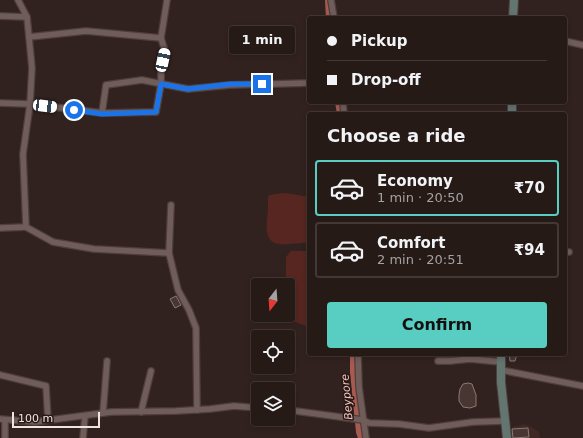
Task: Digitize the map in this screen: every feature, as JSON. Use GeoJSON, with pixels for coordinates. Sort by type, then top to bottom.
{"type":"FeatureCollection","features":[{"type":"Feature","properties":{"kind":"main road"},"geometry":{"type":"LineString","coordinates":[[514,0],[514,16]]}},
{"type":"Feature","properties":{"kind":"main road"},"geometry":{"type":"LineString","coordinates":[[501,358],[501,382],[507,438]]}},
{"type":"Feature","properties":{"kind":"street"},"geometry":{"type":"LineString","coordinates":[[18,0],[26,16],[32,68],[30,104],[23,154],[26,227]]}},
{"type":"Feature","properties":{"kind":"street"},"geometry":{"type":"LineString","coordinates":[[0,103],[30,104],[102,114],[156,112],[161,84],[161,69],[165,51],[162,38],[167,0]]}},
{"type":"Feature","properties":{"kind":"street"},"geometry":{"type":"LineString","coordinates":[[331,0],[334,16]]}},
{"type":"Feature","properties":{"kind":"street"},"geometry":{"type":"LineString","coordinates":[[0,16],[26,16]]}},
{"type":"Feature","properties":{"kind":"street"},"geometry":{"type":"LineString","coordinates":[[29,37],[86,31],[162,38]]}},
{"type":"Feature","properties":{"kind":"street"},"geometry":{"type":"LineString","coordinates":[[567,41],[583,45]]}},
{"type":"Feature","properties":{"kind":"street"},"geometry":{"type":"LineString","coordinates":[[102,114],[106,85],[142,80],[188,89],[230,84],[307,83]]}},
{"type":"Feature","properties":{"kind":"street"},"geometry":{"type":"LineString","coordinates":[[171,205],[169,253],[178,290],[189,310],[196,328],[197,410]]}},
{"type":"Feature","properties":{"kind":"street"},"geometry":{"type":"LineString","coordinates":[[0,228],[26,227],[53,242],[94,249],[169,253]]}},
{"type":"Feature","properties":{"kind":"street"},"geometry":{"type":"LineString","coordinates":[[358,356],[359,387],[366,438]]}},
{"type":"Feature","properties":{"kind":"street"},"geometry":{"type":"LineString","coordinates":[[438,361],[501,358]]}},
{"type":"Feature","properties":{"kind":"street"},"geometry":{"type":"LineString","coordinates":[[103,413],[107,360]]}},
{"type":"Feature","properties":{"kind":"street"},"geometry":{"type":"LineString","coordinates":[[501,370],[583,386]]}},
{"type":"Feature","properties":{"kind":"street"},"geometry":{"type":"LineString","coordinates":[[142,412],[151,371]]}},
{"type":"Feature","properties":{"kind":"street"},"geometry":{"type":"LineString","coordinates":[[0,375],[46,386],[48,420]]}},
{"type":"Feature","properties":{"kind":"street"},"geometry":{"type":"LineString","coordinates":[[5,438],[2,419],[35,422],[112,412],[197,410],[234,406],[251,407]]}},
{"type":"Feature","properties":{"kind":"street"},"geometry":{"type":"LineString","coordinates":[[295,411],[363,420],[369,423],[399,424],[429,428],[473,422],[505,421]]}},
{"type":"Feature","properties":{"kind":"street"},"geometry":{"type":"LineString","coordinates":[[83,438],[85,416]]}},
{"type":"Feature","properties":{"kind":"shaded area"},"geometry":{"type":"Polygon","coordinates":[[[286,193],[307,197],[307,243],[275,243],[268,236],[268,196],[286,193]]]}},
{"type":"Feature","properties":{"kind":"shaded area"},"geometry":{"type":"Polygon","coordinates":[[[291,251],[307,251],[307,326],[295,322],[295,278],[286,278],[286,257],[291,251]]]}},
{"type":"Feature","properties":{"kind":"shaded area"},"geometry":{"type":"Polygon","coordinates":[[[525,424],[539,432],[540,438],[509,438],[512,427],[525,424]]]}},
{"type":"Feature","properties":{"kind":"building"},"geometry":{"type":"Polygon","coordinates":[[[176,296],[181,305],[175,308],[170,299],[176,296]]]}},
{"type":"Feature","properties":{"kind":"building"},"geometry":{"type":"Polygon","coordinates":[[[509,356],[516,356],[515,361],[510,361],[509,356]]]}},
{"type":"Feature","properties":{"kind":"building"},"geometry":{"type":"Polygon","coordinates":[[[463,384],[472,384],[476,395],[476,406],[470,408],[463,407],[459,401],[460,389],[463,384]]]}},
{"type":"Feature","properties":{"kind":"building"},"geometry":{"type":"Polygon","coordinates":[[[528,428],[529,437],[513,438],[512,429],[528,428]]]}},
{"type":"Feature","properties":{"kind":"waterway","name":"Beypore"},"geometry":{"type":"LineString","coordinates":[[328,0],[329,16]]}},
{"type":"Feature","properties":{"kind":"waterway","name":"Beypore"},"geometry":{"type":"LineString","coordinates":[[338,104],[340,112]]}},
{"type":"Feature","properties":{"kind":"waterway","name":"Beypore"},"geometry":{"type":"LineString","coordinates":[[353,356],[353,372],[359,432],[361,438]]}},
{"type":"Feature","properties":{"kind":"route"},"geometry":{"type":"LineString","coordinates":[[74,110],[102,114],[156,112],[161,84],[188,89],[230,84],[262,84]]}}]}
